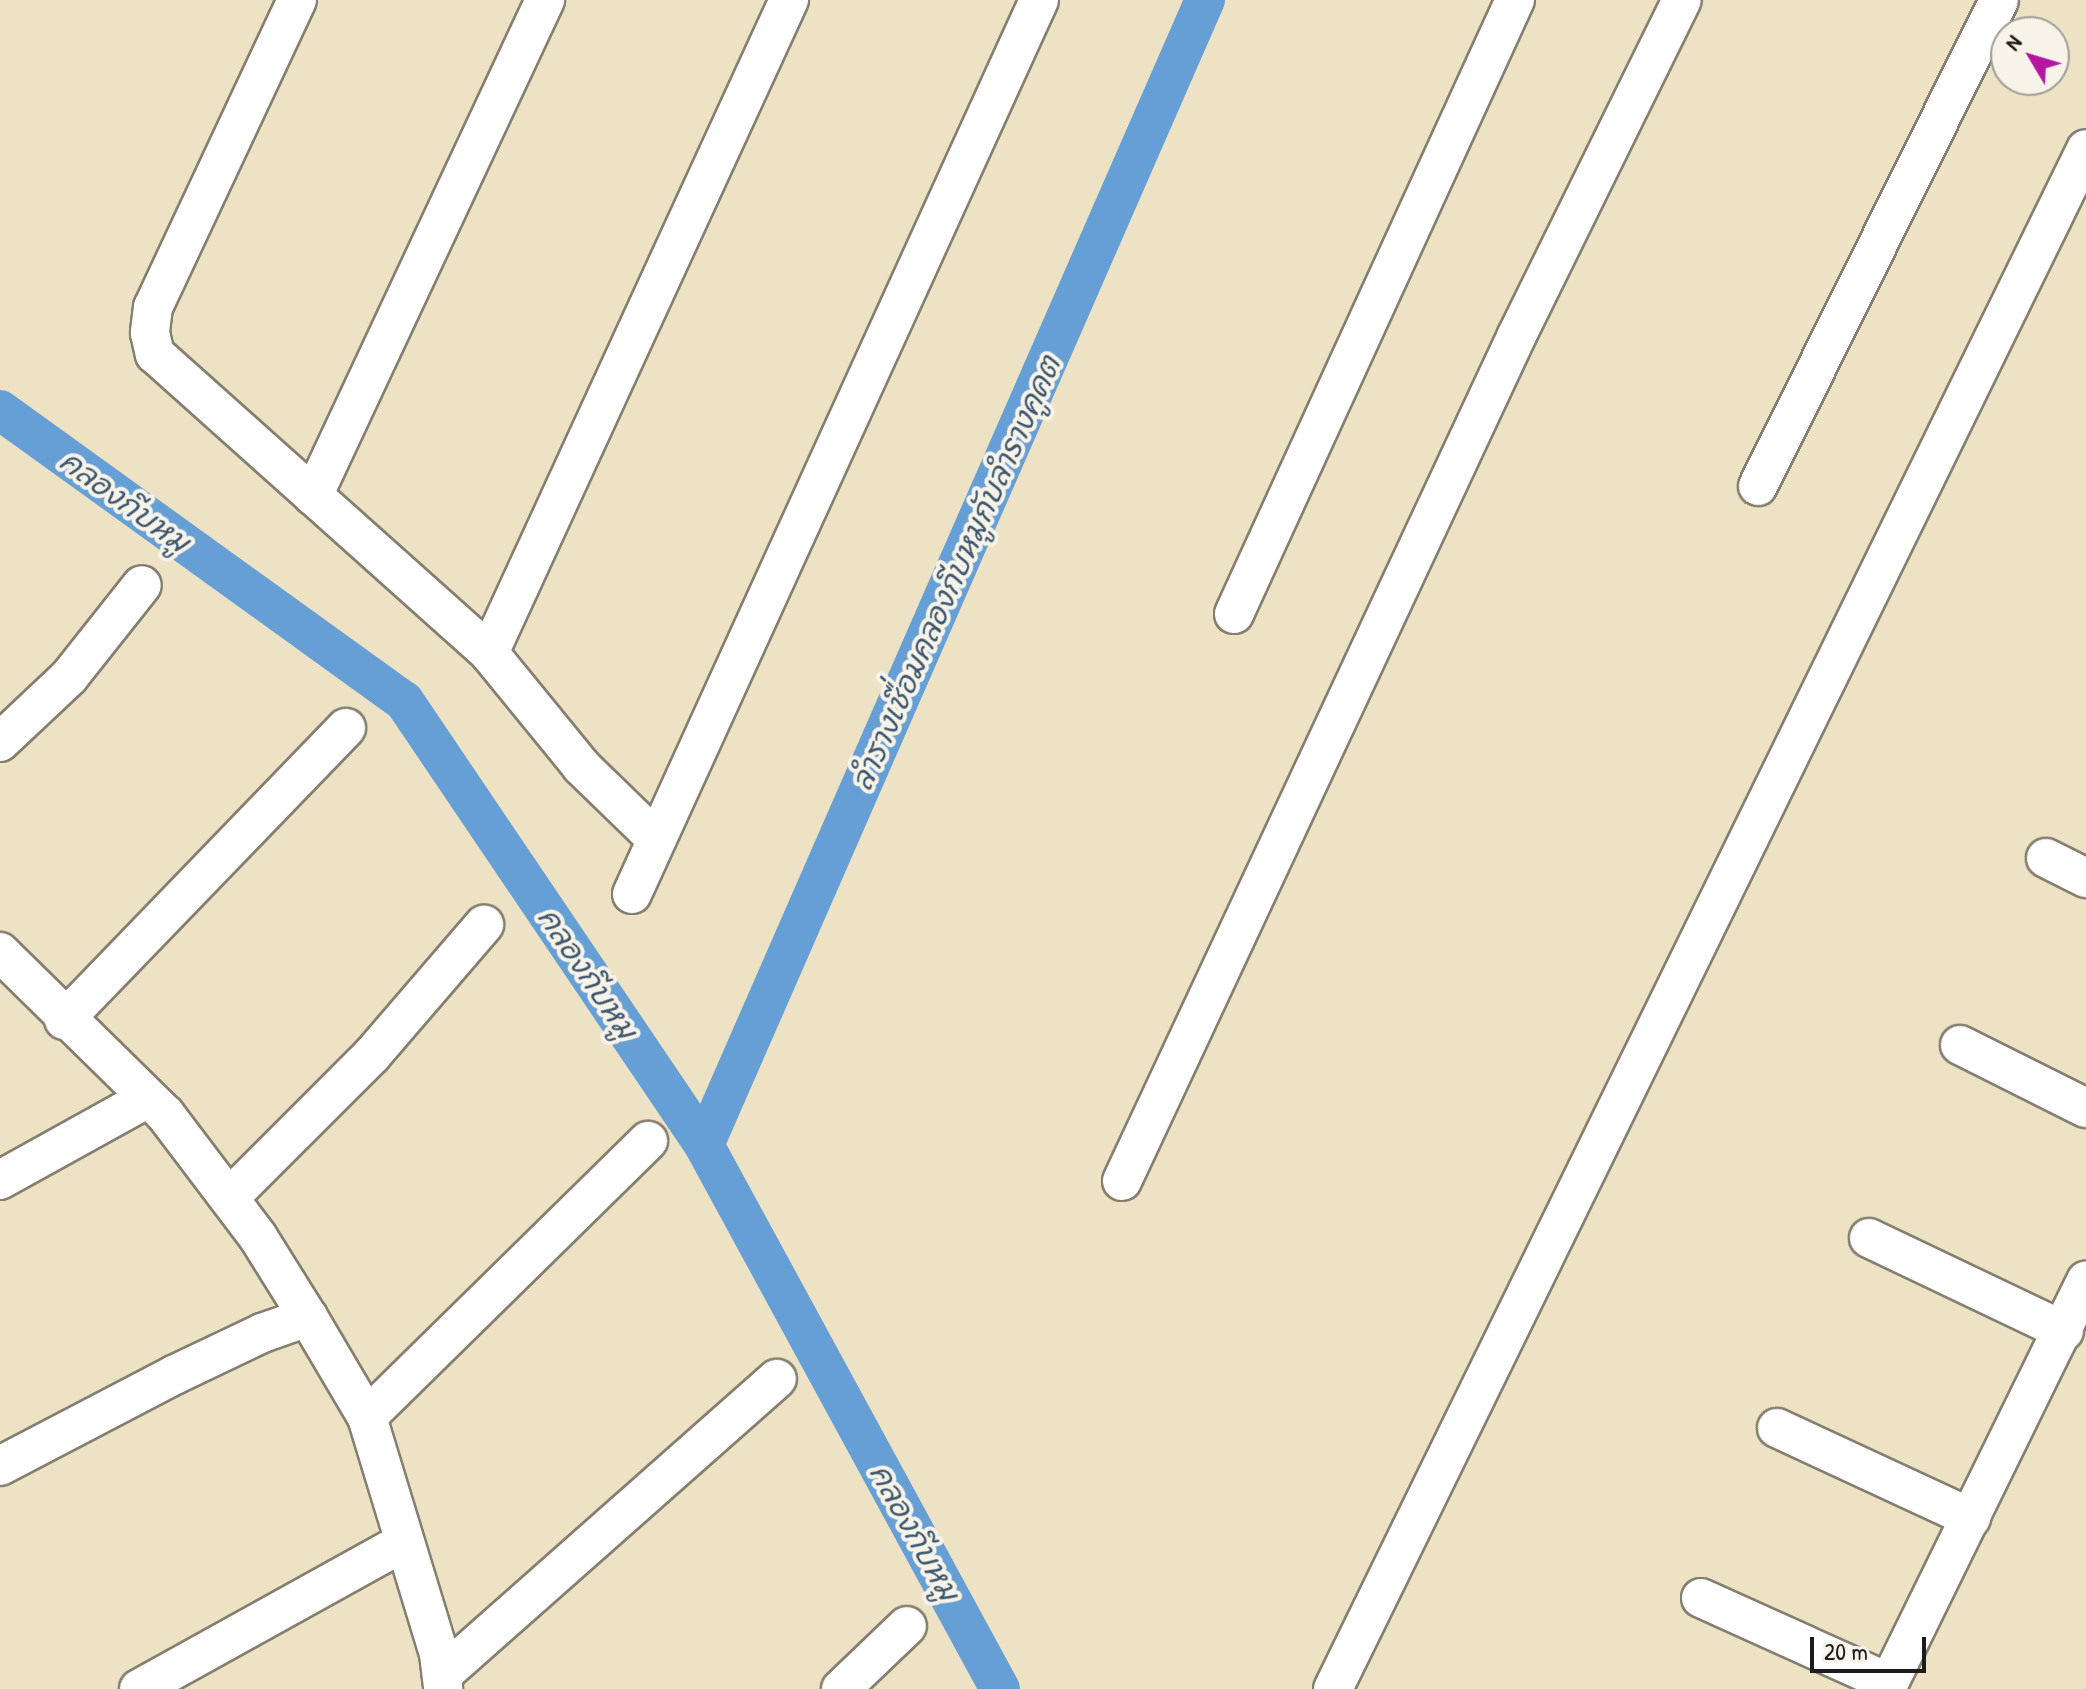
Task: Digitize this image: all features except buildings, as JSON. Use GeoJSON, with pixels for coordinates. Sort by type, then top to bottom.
{"type":"FeatureCollection","features":[{"type":"Feature","properties":{"kind":"street"},"geometry":{"type":"LineString","coordinates":[[297,0],[153,307],[150,333],[155,354],[489,653],[581,766],[656,839]]}},
{"type":"Feature","properties":{"kind":"street"},"geometry":{"type":"LineString","coordinates":[[313,496],[545,0]]}},
{"type":"Feature","properties":{"kind":"street"},"geometry":{"type":"LineString","coordinates":[[489,653],[789,0]]}},
{"type":"Feature","properties":{"kind":"street"},"geometry":{"type":"LineString","coordinates":[[632,894],[1039,0]]}},
{"type":"Feature","properties":{"kind":"street"},"geometry":{"type":"LineString","coordinates":[[1234,614],[1515,0]]}},
{"type":"Feature","properties":{"kind":"street"},"geometry":{"type":"LineString","coordinates":[[1122,1181],[1517,335],[1682,0]]}},
{"type":"Feature","properties":{"kind":"street"},"geometry":{"type":"LineString","coordinates":[[1758,486],[1999,0]]}},
{"type":"Feature","properties":{"kind":"street"},"geometry":{"type":"LineString","coordinates":[[1333,1689],[2086,149]]}},
{"type":"Feature","properties":{"kind":"street"},"geometry":{"type":"LineString","coordinates":[[0,742],[69,677],[142,585]]}},
{"type":"Feature","properties":{"kind":"street"},"geometry":{"type":"LineString","coordinates":[[64,1020],[346,728]]}},
{"type":"Feature","properties":{"kind":"street"},"geometry":{"type":"LineString","coordinates":[[2046,858],[2086,878]]}},
{"type":"Feature","properties":{"kind":"street"},"geometry":{"type":"LineString","coordinates":[[229,1198],[372,1055],[484,925]]}},
{"type":"Feature","properties":{"kind":"street"},"geometry":{"type":"LineString","coordinates":[[0,952],[64,1020],[148,1098],[229,1198],[308,1317],[367,1417],[442,1682],[777,1379]]}},
{"type":"Feature","properties":{"kind":"street"},"geometry":{"type":"LineString","coordinates":[[1960,1045],[2086,1108]]}},
{"type":"Feature","properties":{"kind":"street"},"geometry":{"type":"LineString","coordinates":[[0,1180],[148,1098]]}},
{"type":"Feature","properties":{"kind":"street"},"geometry":{"type":"LineString","coordinates":[[367,1417],[648,1141]]}},
{"type":"Feature","properties":{"kind":"street"},"geometry":{"type":"LineString","coordinates":[[1869,1238],[2064,1331]]}},
{"type":"Feature","properties":{"kind":"street"},"geometry":{"type":"LineString","coordinates":[[1701,1598],[1887,1686],[2064,1331],[2086,1280]]}},
{"type":"Feature","properties":{"kind":"street"},"geometry":{"type":"LineString","coordinates":[[0,1466],[186,1369],[308,1317]]}},
{"type":"Feature","properties":{"kind":"street"},"geometry":{"type":"LineString","coordinates":[[1777,1428],[1971,1518]]}},
{"type":"Feature","properties":{"kind":"street"},"geometry":{"type":"LineString","coordinates":[[139,1689],[404,1542]]}},
{"type":"Feature","properties":{"kind":"street"},"geometry":{"type":"LineString","coordinates":[[841,1689],[907,1626]]}},
{"type":"Feature","properties":{"kind":"waterway","name":"ลำรางเชื่อมคลองกีบหมูกับลำรางคูคต"},"geometry":{"type":"LineString","coordinates":[[704,1145],[1205,0]]}},
{"type":"Feature","properties":{"kind":"waterway","name":"คลองกีบหมู"},"geometry":{"type":"LineString","coordinates":[[0,410],[404,701],[704,1145],[1000,1689]]}}]}
